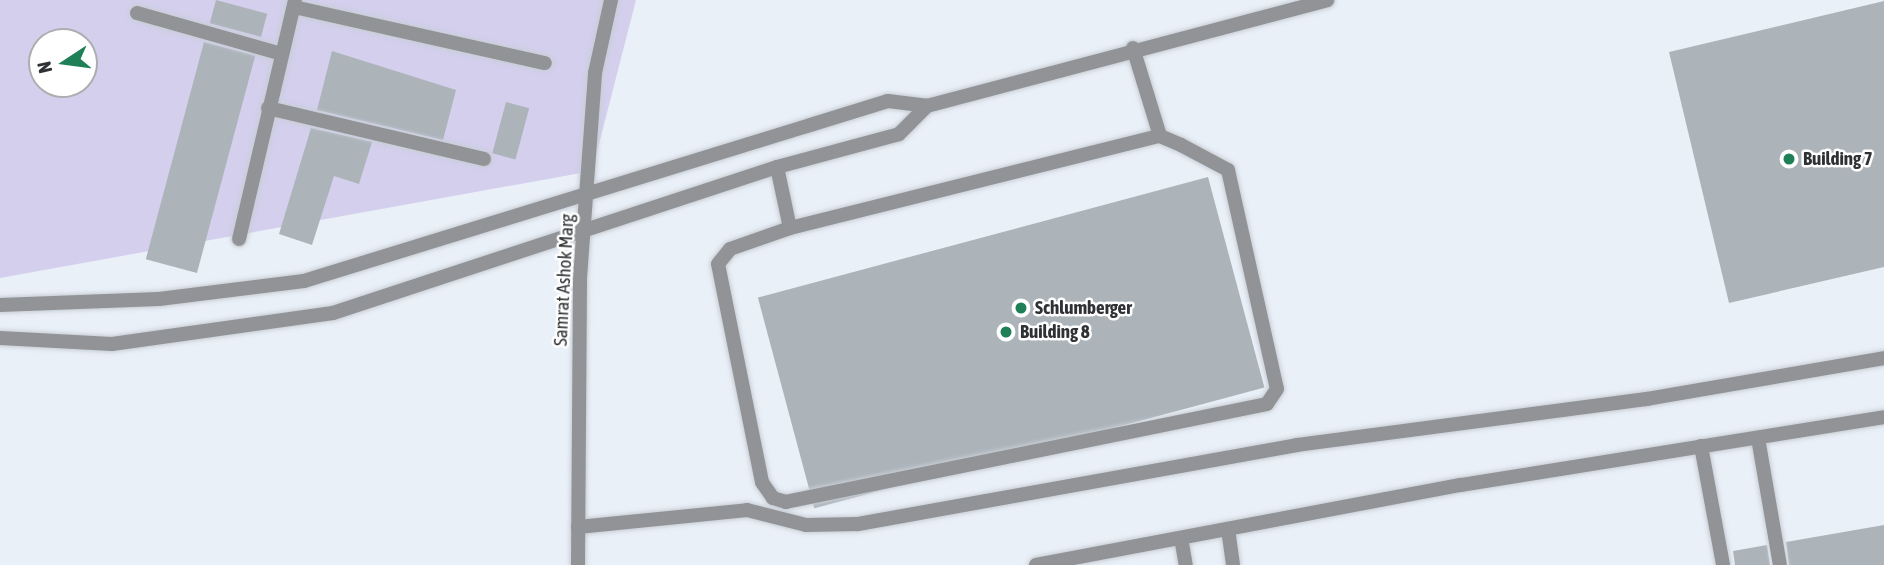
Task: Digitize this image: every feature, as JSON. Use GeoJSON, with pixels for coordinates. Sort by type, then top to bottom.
{"type":"FeatureCollection","features":[{"type":"Feature","properties":{"kind":"street","name":"Samrat Ashok Marg"},"geometry":{"type":"LineString","coordinates":[[578,565],[587,191],[595,73],[611,0]]}},
{"type":"Feature","properties":{"kind":"street"},"geometry":{"type":"LineString","coordinates":[[0,304],[159,299],[304,281],[587,191],[888,101],[927,106],[1133,48],[1327,0]]}},
{"type":"Feature","properties":{"kind":"street"},"geometry":{"type":"LineString","coordinates":[[239,239],[268,108],[295,4],[545,63]]}},
{"type":"Feature","properties":{"kind":"street"},"geometry":{"type":"LineString","coordinates":[[137,13],[282,54]]}},
{"type":"Feature","properties":{"kind":"street"},"geometry":{"type":"LineString","coordinates":[[1133,48],[1160,136]]}},
{"type":"Feature","properties":{"kind":"street"},"geometry":{"type":"LineString","coordinates":[[0,338],[113,344],[333,313],[777,167],[899,134],[927,106]]}},
{"type":"Feature","properties":{"kind":"street"},"geometry":{"type":"LineString","coordinates":[[268,108],[484,159]]}},
{"type":"Feature","properties":{"kind":"street"},"geometry":{"type":"LineString","coordinates":[[1160,136],[1228,170],[1278,372],[1267,404],[786,502],[773,498],[762,482],[718,264],[730,249],[790,228],[1160,136]]}},
{"type":"Feature","properties":{"kind":"street"},"geometry":{"type":"LineString","coordinates":[[777,167],[790,228]]}},
{"type":"Feature","properties":{"kind":"street"},"geometry":{"type":"LineString","coordinates":[[578,527],[747,510],[806,525],[858,524],[1297,445],[1647,400],[1884,358]]}},
{"type":"Feature","properties":{"kind":"street"},"geometry":{"type":"LineString","coordinates":[[1037,565],[1701,446],[1884,418]]}},
{"type":"Feature","properties":{"kind":"street"},"geometry":{"type":"LineString","coordinates":[[1758,438],[1780,565]]}},
{"type":"Feature","properties":{"kind":"street"},"geometry":{"type":"LineString","coordinates":[[1701,446],[1723,565]]}},
{"type":"Feature","properties":{"kind":"street"},"geometry":{"type":"LineString","coordinates":[[1228,529],[1233,565]]}},
{"type":"Feature","properties":{"kind":"street"},"geometry":{"type":"LineString","coordinates":[[1181,538],[1186,565]]}},
{"type":"Feature","properties":{"kind":"shaded area"},"geometry":{"type":"Polygon","coordinates":[[[0,0],[636,0],[592,171],[0,278],[0,0]]]}},
{"type":"Feature","properties":{"kind":"building"},"geometry":{"type":"Polygon","coordinates":[[[216,0],[267,14],[261,37],[210,23],[216,0]]]}},
{"type":"Feature","properties":{"kind":"building","name":"Building 7"},"geometry":{"type":"Polygon","coordinates":[[[1884,1],[1884,267],[1729,303],[1669,52],[1884,1]]]}},
{"type":"Feature","properties":{"kind":"building"},"geometry":{"type":"Polygon","coordinates":[[[204,42],[255,56],[197,273],[146,259],[204,42]]]}},
{"type":"Feature","properties":{"kind":"building"},"geometry":{"type":"Polygon","coordinates":[[[332,51],[456,90],[443,140],[317,110],[332,51]]]}},
{"type":"Feature","properties":{"kind":"building"},"geometry":{"type":"Polygon","coordinates":[[[506,102],[529,108],[515,159],[492,153],[506,102]]]}},
{"type":"Feature","properties":{"kind":"building"},"geometry":{"type":"Polygon","coordinates":[[[311,128],[372,142],[359,184],[334,176],[312,245],[279,234],[311,128]]]}},
{"type":"Feature","properties":{"kind":"building","name":"Building 8"},"geometry":{"type":"Polygon","coordinates":[[[1208,177],[1264,388],[814,508],[758,298],[1208,177]]]}},
{"type":"Feature","properties":{"kind":"building"},"geometry":{"type":"Polygon","coordinates":[[[1884,525],[1884,565],[1789,565],[1786,542],[1884,525]]]}},
{"type":"Feature","properties":{"kind":"building"},"geometry":{"type":"Polygon","coordinates":[[[1767,545],[1770,565],[1735,565],[1733,551],[1767,545]]]}},
{"type":"Feature","properties":{"kind":"place","name":"Building 7"},"geometry":{"type":"Point","coordinates":[1789,159]}},
{"type":"Feature","properties":{"kind":"place","name":"Schlumberger"},"geometry":{"type":"Point","coordinates":[1021,308]}},
{"type":"Feature","properties":{"kind":"place","name":"Building 8"},"geometry":{"type":"Point","coordinates":[1006,332]}}]}
